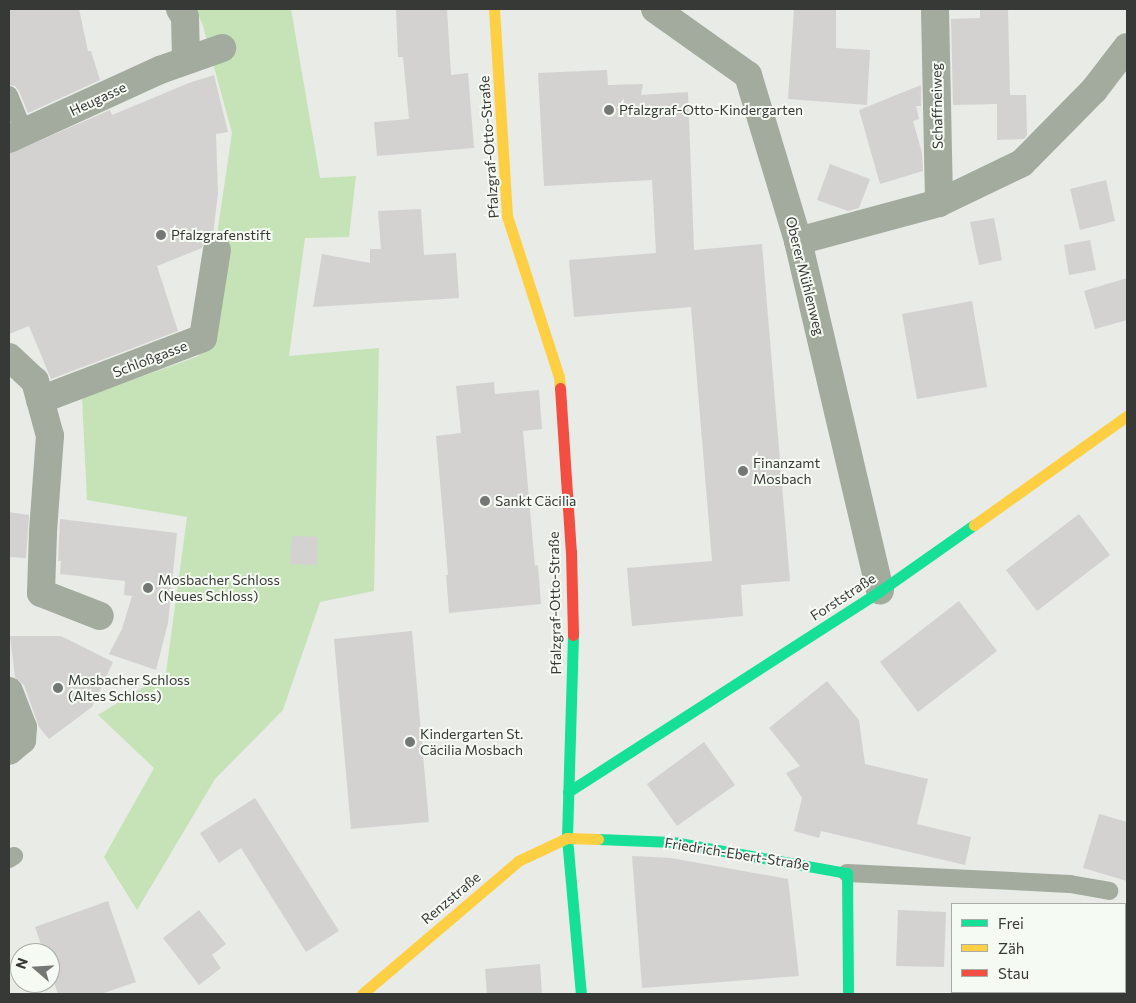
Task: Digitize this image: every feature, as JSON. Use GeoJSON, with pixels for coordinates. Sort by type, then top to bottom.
{"type":"FeatureCollection","features":[{"type":"Feature","properties":{"kind":"street"},"geometry":{"type":"LineString","coordinates":[[180,9],[185,17],[186,59]]}},
{"type":"Feature","properties":{"kind":"street","name":"Pfalzgraf-Otto-Straße"},"geometry":{"type":"LineString","coordinates":[[494,9],[507,216],[559,377],[571,552],[572,608],[567,838],[581,994]]}},
{"type":"Feature","properties":{"kind":"street","name":"Oberer Mühlenweg"},"geometry":{"type":"LineString","coordinates":[[654,9],[748,74],[798,241],[880,592]]}},
{"type":"Feature","properties":{"kind":"street","name":"Schaffneiweg"},"geometry":{"type":"LineString","coordinates":[[935,9],[939,202]]}},
{"type":"Feature","properties":{"kind":"street"},"geometry":{"type":"LineString","coordinates":[[798,241],[939,202],[1022,163],[1094,90],[1127,47]]}},
{"type":"Feature","properties":{"kind":"street","name":"Heugasse"},"geometry":{"type":"LineString","coordinates":[[16,136],[186,59],[222,48]]}},
{"type":"Feature","properties":{"kind":"street","name":"Schloßgasse"},"geometry":{"type":"LineString","coordinates":[[40,400],[203,338],[217,250]]}},
{"type":"Feature","properties":{"kind":"street"},"geometry":{"type":"LineString","coordinates":[[9,357],[35,380],[50,436],[41,593],[100,616]]}},
{"type":"Feature","properties":{"kind":"street","name":"Forststraße"},"geometry":{"type":"LineString","coordinates":[[568,792],[880,592],[1127,416]]}},
{"type":"Feature","properties":{"kind":"street"},"geometry":{"type":"LineString","coordinates":[[9,691],[23,727],[22,740],[9,751]]}},
{"type":"Feature","properties":{"kind":"street","name":"Friedrich-Ebert-Straße"},"geometry":{"type":"LineString","coordinates":[[567,838],[673,842],[847,873]]}},
{"type":"Feature","properties":{"kind":"street","name":"Renzstraße"},"geometry":{"type":"LineString","coordinates":[[362,994],[518,861],[567,838]]}},
{"type":"Feature","properties":{"kind":"street"},"geometry":{"type":"LineString","coordinates":[[847,873],[848,994]]}},
{"type":"Feature","properties":{"kind":"lane"},"geometry":{"type":"LineString","coordinates":[[9,96],[16,136]]}},
{"type":"Feature","properties":{"kind":"lane","name":"Friedrich-Ebert-Straße"},"geometry":{"type":"LineString","coordinates":[[847,873],[1070,884],[1109,891]]}},
{"type":"Feature","properties":{"kind":"green space"},"geometry":{"type":"Polygon","coordinates":[[[196,9],[291,9],[320,178],[356,176],[349,237],[305,238],[289,356],[379,348],[374,591],[320,602],[283,710],[215,779],[137,910],[104,857],[154,768],[98,715],[166,673],[187,517],[87,500],[82,398],[199,356],[232,133],[203,26],[196,9]]]}},
{"type":"Feature","properties":{"kind":"building"},"geometry":{"type":"Polygon","coordinates":[[[9,9],[79,9],[88,51],[91,51],[100,80],[28,113],[19,91],[15,86],[9,85],[9,9]]]}},
{"type":"Feature","properties":{"kind":"building"},"geometry":{"type":"Polygon","coordinates":[[[447,9],[451,75],[468,73],[474,148],[377,156],[374,122],[409,119],[403,57],[398,57],[396,10],[447,9]]]}},
{"type":"Feature","properties":{"kind":"building"},"geometry":{"type":"Polygon","coordinates":[[[794,9],[836,9],[836,48],[870,50],[867,105],[788,99],[794,9]]]}},
{"type":"Feature","properties":{"kind":"building"},"geometry":{"type":"Polygon","coordinates":[[[980,9],[1008,9],[1010,95],[1026,95],[1027,135],[1024,139],[997,140],[997,104],[953,105],[951,19],[980,18],[980,9]]]}},
{"type":"Feature","properties":{"kind":"building","name":"Finanzamt Mosbach"},"geometry":{"type":"Polygon","coordinates":[[[607,70],[608,85],[643,84],[641,95],[688,92],[694,250],[762,244],[790,581],[741,585],[743,616],[632,626],[627,568],[712,561],[691,307],[574,317],[569,260],[656,253],[652,180],[544,186],[538,73],[607,70]]]}},
{"type":"Feature","properties":{"kind":"building","name":"Pfalzgrafenstift"},"geometry":{"type":"Polygon","coordinates":[[[214,75],[228,132],[216,134],[218,193],[213,235],[205,240],[202,248],[157,266],[178,331],[51,379],[29,326],[9,334],[9,154],[110,110],[112,115],[189,83],[214,75]]]}},
{"type":"Feature","properties":{"kind":"building"},"geometry":{"type":"Polygon","coordinates":[[[921,85],[921,106],[916,106],[919,119],[913,121],[922,153],[923,171],[880,184],[859,110],[921,85]]]}},
{"type":"Feature","properties":{"kind":"building"},"geometry":{"type":"Polygon","coordinates":[[[830,164],[870,179],[859,208],[848,211],[817,200],[830,164]]]}},
{"type":"Feature","properties":{"kind":"building"},"geometry":{"type":"Polygon","coordinates":[[[1106,180],[1115,221],[1080,230],[1070,189],[1106,180]]]}},
{"type":"Feature","properties":{"kind":"building"},"geometry":{"type":"Polygon","coordinates":[[[421,209],[424,255],[456,253],[459,298],[313,307],[322,254],[370,263],[370,249],[381,249],[378,211],[421,209]]]}},
{"type":"Feature","properties":{"kind":"building"},"geometry":{"type":"Polygon","coordinates":[[[994,218],[1002,260],[979,265],[970,222],[994,218]]]}},
{"type":"Feature","properties":{"kind":"building"},"geometry":{"type":"Polygon","coordinates":[[[1090,240],[1096,270],[1069,275],[1064,245],[1090,240]]]}},
{"type":"Feature","properties":{"kind":"building"},"geometry":{"type":"Polygon","coordinates":[[[1127,278],[1127,320],[1095,329],[1084,291],[1127,278]]]}},
{"type":"Feature","properties":{"kind":"building"},"geometry":{"type":"Polygon","coordinates":[[[972,301],[987,387],[917,399],[902,314],[972,301]]]}},
{"type":"Feature","properties":{"kind":"building","name":"Sankt Cäcilia"},"geometry":{"type":"Polygon","coordinates":[[[494,382],[495,394],[539,390],[542,429],[523,431],[535,566],[538,565],[541,604],[449,613],[446,575],[448,575],[436,436],[461,433],[456,386],[494,382]]]}},
{"type":"Feature","properties":{"kind":"building"},"geometry":{"type":"Polygon","coordinates":[[[9,512],[29,515],[26,558],[9,557],[9,512]]]}},
{"type":"Feature","properties":{"kind":"building"},"geometry":{"type":"Polygon","coordinates":[[[1079,514],[1110,555],[1037,611],[1006,570],[1079,514]]]}},
{"type":"Feature","properties":{"kind":"building","name":"Mosbacher Schloss (Neues Schloss)"},"geometry":{"type":"Polygon","coordinates":[[[60,519],[177,533],[168,623],[156,670],[109,654],[122,629],[132,596],[124,595],[125,581],[60,574],[61,561],[58,561],[60,519]]]}},
{"type":"Feature","properties":{"kind":"building"},"geometry":{"type":"Polygon","coordinates":[[[292,536],[318,537],[317,565],[290,564],[292,536]]]}},
{"type":"Feature","properties":{"kind":"building"},"geometry":{"type":"Polygon","coordinates":[[[959,601],[997,651],[918,712],[880,662],[959,601]]]}},
{"type":"Feature","properties":{"kind":"building"},"geometry":{"type":"Polygon","coordinates":[[[412,631],[429,822],[351,829],[334,639],[412,631]]]}},
{"type":"Feature","properties":{"kind":"building","name":"Mosbacher Schloss (Altes Schloss)"},"geometry":{"type":"Polygon","coordinates":[[[10,636],[61,636],[113,662],[92,707],[49,739],[39,727],[24,685],[15,677],[10,636]]]}},
{"type":"Feature","properties":{"kind":"building"},"geometry":{"type":"Polygon","coordinates":[[[827,681],[859,720],[865,764],[928,779],[917,824],[971,837],[965,865],[821,831],[819,838],[794,831],[802,798],[786,773],[800,766],[769,728],[827,681]]]}},
{"type":"Feature","properties":{"kind":"building"},"geometry":{"type":"Polygon","coordinates":[[[704,742],[735,785],[677,826],[647,784],[704,742]]]}},
{"type":"Feature","properties":{"kind":"building"},"geometry":{"type":"Polygon","coordinates":[[[255,798],[339,931],[306,952],[241,848],[219,863],[200,833],[255,798]]]}},
{"type":"Feature","properties":{"kind":"building"},"geometry":{"type":"Polygon","coordinates":[[[1099,814],[1127,822],[1127,881],[1083,868],[1099,814]]]}},
{"type":"Feature","properties":{"kind":"building"},"geometry":{"type":"Polygon","coordinates":[[[632,856],[671,858],[788,879],[799,976],[642,988],[632,856]]]}},
{"type":"Feature","properties":{"kind":"building"},"geometry":{"type":"Polygon","coordinates":[[[108,901],[136,982],[101,994],[58,994],[60,993],[60,943],[41,943],[35,927],[108,901]]]}},
{"type":"Feature","properties":{"kind":"building"},"geometry":{"type":"Polygon","coordinates":[[[199,910],[226,944],[212,955],[221,968],[199,985],[163,938],[199,910]]]}},
{"type":"Feature","properties":{"kind":"building"},"geometry":{"type":"Polygon","coordinates":[[[898,910],[946,912],[944,967],[896,966],[898,910]]]}},
{"type":"Feature","properties":{"kind":"building"},"geometry":{"type":"Polygon","coordinates":[[[540,964],[542,994],[487,994],[485,969],[540,964]]]}},
{"type":"Feature","properties":{"kind":"traffic: fast"},"geometry":{"type":"LineString","coordinates":[[568,792],[880,591],[974,525]]}},
{"type":"Feature","properties":{"kind":"traffic: fast"},"geometry":{"type":"LineString","coordinates":[[573,635],[567,838],[581,994]]}},
{"type":"Feature","properties":{"kind":"traffic: fast"},"geometry":{"type":"LineString","coordinates":[[598,839],[673,842],[847,873],[848,994]]}},
{"type":"Feature","properties":{"kind":"traffic: slow"},"geometry":{"type":"LineString","coordinates":[[494,9],[507,216],[559,377],[560,388]]}},
{"type":"Feature","properties":{"kind":"traffic: slow"},"geometry":{"type":"LineString","coordinates":[[974,525],[1127,416]]}},
{"type":"Feature","properties":{"kind":"traffic: slow"},"geometry":{"type":"LineString","coordinates":[[362,994],[518,861],[567,838],[598,839]]}},
{"type":"Feature","properties":{"kind":"traffic: jam"},"geometry":{"type":"LineString","coordinates":[[560,388],[571,552],[573,635]]}},
{"type":"Feature","properties":{"kind":"place","name":"Pfalzgraf-Otto-Kindergarten"},"geometry":{"type":"Point","coordinates":[609,110]}},
{"type":"Feature","properties":{"kind":"place","name":"Pfalzgrafenstift"},"geometry":{"type":"Point","coordinates":[161,235]}},
{"type":"Feature","properties":{"kind":"place","name":"Finanzamt Mosbach"},"geometry":{"type":"Point","coordinates":[743,471]}},
{"type":"Feature","properties":{"kind":"place","name":"Sankt Cäcilia"},"geometry":{"type":"Point","coordinates":[485,501]}},
{"type":"Feature","properties":{"kind":"place","name":"Mosbacher Schloss (Neues Schloss)"},"geometry":{"type":"Point","coordinates":[148,588]}},
{"type":"Feature","properties":{"kind":"place","name":"Mosbacher Schloss (Altes Schloss)"},"geometry":{"type":"Point","coordinates":[58,688]}},
{"type":"Feature","properties":{"kind":"place","name":"Kindergarten St. Cäcilia Mosbach"},"geometry":{"type":"Point","coordinates":[410,742]}}]}
